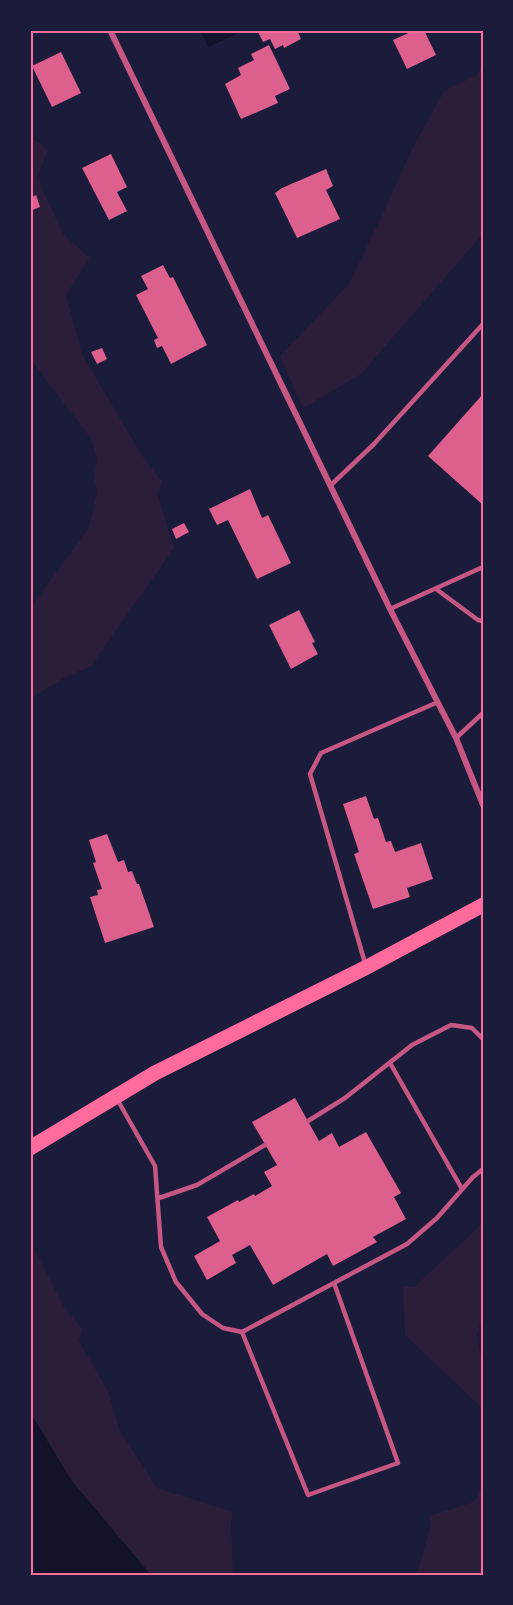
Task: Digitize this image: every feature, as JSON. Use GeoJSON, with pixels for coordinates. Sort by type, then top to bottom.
{"type":"FeatureCollection","features":[{"type":"Feature","properties":{"kind":"main road"},"geometry":{"type":"LineString","coordinates":[[30,1148],[155,1073],[367,967],[483,905]]}},
{"type":"Feature","properties":{"kind":"street"},"geometry":{"type":"LineString","coordinates":[[110,30],[332,484],[390,609],[456,738],[483,804]]}},
{"type":"Feature","properties":{"kind":"lane"},"geometry":{"type":"LineString","coordinates":[[332,484],[374,444],[483,324]]}},
{"type":"Feature","properties":{"kind":"lane"},"geometry":{"type":"LineString","coordinates":[[390,609],[483,567]]}},
{"type":"Feature","properties":{"kind":"lane"},"geometry":{"type":"LineString","coordinates":[[436,589],[483,621]]}},
{"type":"Feature","properties":{"kind":"lane"},"geometry":{"type":"LineString","coordinates":[[367,967],[310,774],[321,753],[438,702]]}},
{"type":"Feature","properties":{"kind":"lane"},"geometry":{"type":"LineString","coordinates":[[456,738],[483,714]]}},
{"type":"Feature","properties":{"kind":"lane"},"geometry":{"type":"LineString","coordinates":[[308,1121],[345,1098],[412,1046],[451,1026],[472,1028],[483,1039]]}},
{"type":"Feature","properties":{"kind":"lane"},"geometry":{"type":"LineString","coordinates":[[390,1063],[462,1189]]}},
{"type":"Feature","properties":{"kind":"lane"},"geometry":{"type":"LineString","coordinates":[[116,1097],[155,1166],[161,1247],[176,1282],[202,1314],[223,1328],[242,1332],[407,1244],[437,1218],[473,1176],[483,1169]]}},
{"type":"Feature","properties":{"kind":"lane"},"geometry":{"type":"LineString","coordinates":[[159,1198],[197,1185],[265,1145]]}},
{"type":"Feature","properties":{"kind":"lane"},"geometry":{"type":"LineString","coordinates":[[242,1332],[308,1495],[398,1463],[334,1283]]}},
{"type":"Feature","properties":{"kind":"shaded area"},"geometry":{"type":"Polygon","coordinates":[[[201,31],[243,31],[208,47],[201,31]]]}},
{"type":"Feature","properties":{"kind":"shaded area"},"geometry":{"type":"Polygon","coordinates":[[[483,65],[483,234],[361,374],[303,408],[280,356],[348,285],[410,153],[444,91],[477,75],[483,65]]]}},
{"type":"Feature","properties":{"kind":"shaded area"},"geometry":{"type":"Polygon","coordinates":[[[30,136],[48,150],[37,177],[63,234],[90,258],[66,295],[82,354],[141,454],[162,482],[157,493],[174,548],[91,666],[63,678],[30,699],[30,608],[89,528],[97,492],[94,478],[97,457],[90,437],[30,359],[30,136]]]}},
{"type":"Feature","properties":{"kind":"shaded area"},"geometry":{"type":"Polygon","coordinates":[[[483,1223],[483,1314],[477,1335],[483,1371],[483,1409],[405,1335],[403,1287],[414,1287],[483,1223]]]}},
{"type":"Feature","properties":{"kind":"shaded area"},"geometry":{"type":"Polygon","coordinates":[[[30,1241],[64,1307],[82,1329],[79,1341],[108,1391],[120,1431],[157,1488],[233,1512],[231,1521],[233,1575],[151,1575],[71,1480],[30,1412],[30,1241]]]}},
{"type":"Feature","properties":{"kind":"shaded area"},"geometry":{"type":"Polygon","coordinates":[[[30,1412],[71,1480],[151,1575],[30,1575],[30,1412]]]}},
{"type":"Feature","properties":{"kind":"shaded area"},"geometry":{"type":"Polygon","coordinates":[[[483,1485],[483,1575],[417,1575],[431,1523],[429,1516],[474,1502],[483,1485]]]}},
{"type":"Feature","properties":{"kind":"building"},"geometry":{"type":"Polygon","coordinates":[[[257,30],[297,30],[301,39],[284,48],[283,45],[275,49],[270,39],[263,42],[257,30]]]}},
{"type":"Feature","properties":{"kind":"building"},"geometry":{"type":"Polygon","coordinates":[[[415,30],[424,30],[436,55],[407,69],[393,40],[415,30]]]}},
{"type":"Feature","properties":{"kind":"building"},"geometry":{"type":"Polygon","coordinates":[[[269,45],[290,89],[275,96],[278,103],[241,119],[225,84],[241,75],[238,68],[254,60],[251,54],[269,45]]]}},
{"type":"Feature","properties":{"kind":"building"},"geometry":{"type":"Polygon","coordinates":[[[61,52],[81,93],[52,107],[32,66],[61,52]]]}},
{"type":"Feature","properties":{"kind":"building"},"geometry":{"type":"Polygon","coordinates":[[[111,154],[127,187],[117,192],[127,211],[109,220],[82,168],[111,154]]]}},
{"type":"Feature","properties":{"kind":"building"},"geometry":{"type":"Polygon","coordinates":[[[326,169],[333,186],[326,190],[340,219],[297,238],[275,193],[326,169]]]}},
{"type":"Feature","properties":{"kind":"building"},"geometry":{"type":"Polygon","coordinates":[[[36,195],[40,207],[30,211],[30,198],[36,195]]]}},
{"type":"Feature","properties":{"kind":"building"},"geometry":{"type":"Polygon","coordinates":[[[163,265],[170,278],[173,277],[207,345],[171,364],[162,346],[157,348],[154,340],[158,338],[136,295],[148,289],[141,276],[163,265]]]}},
{"type":"Feature","properties":{"kind":"building"},"geometry":{"type":"Polygon","coordinates":[[[102,348],[107,359],[97,364],[91,352],[102,348]]]}},
{"type":"Feature","properties":{"kind":"building"},"geometry":{"type":"Polygon","coordinates":[[[483,394],[483,505],[428,456],[483,394]]]}},
{"type":"Feature","properties":{"kind":"building"},"geometry":{"type":"Polygon","coordinates":[[[250,489],[262,518],[268,515],[291,563],[257,579],[228,520],[217,525],[209,509],[250,489]]]}},
{"type":"Feature","properties":{"kind":"building"},"geometry":{"type":"Polygon","coordinates":[[[184,523],[189,532],[176,539],[172,529],[184,523]]]}},
{"type":"Feature","properties":{"kind":"building"},"geometry":{"type":"Polygon","coordinates":[[[299,610],[315,642],[312,643],[318,654],[291,669],[269,625],[299,610]]]}},
{"type":"Feature","properties":{"kind":"building"},"geometry":{"type":"Polygon","coordinates":[[[366,796],[374,819],[378,818],[386,842],[391,841],[395,852],[421,843],[433,879],[407,888],[410,897],[373,909],[354,854],[359,852],[343,804],[366,796]]]}},
{"type":"Feature","properties":{"kind":"building"},"geometry":{"type":"Polygon","coordinates":[[[107,834],[118,862],[124,860],[128,872],[132,871],[139,884],[154,927],[105,943],[90,897],[98,895],[97,890],[102,889],[93,863],[96,862],[89,840],[107,834]]]}},
{"type":"Feature","properties":{"kind":"building"},"geometry":{"type":"Polygon","coordinates":[[[295,1098],[319,1141],[332,1133],[339,1147],[366,1132],[401,1193],[394,1197],[406,1219],[373,1237],[377,1242],[333,1266],[327,1254],[273,1285],[250,1245],[232,1255],[236,1263],[207,1280],[194,1256],[220,1241],[207,1217],[238,1200],[239,1202],[254,1194],[255,1196],[272,1186],[264,1172],[277,1165],[252,1122],[295,1098]]]}}]}
